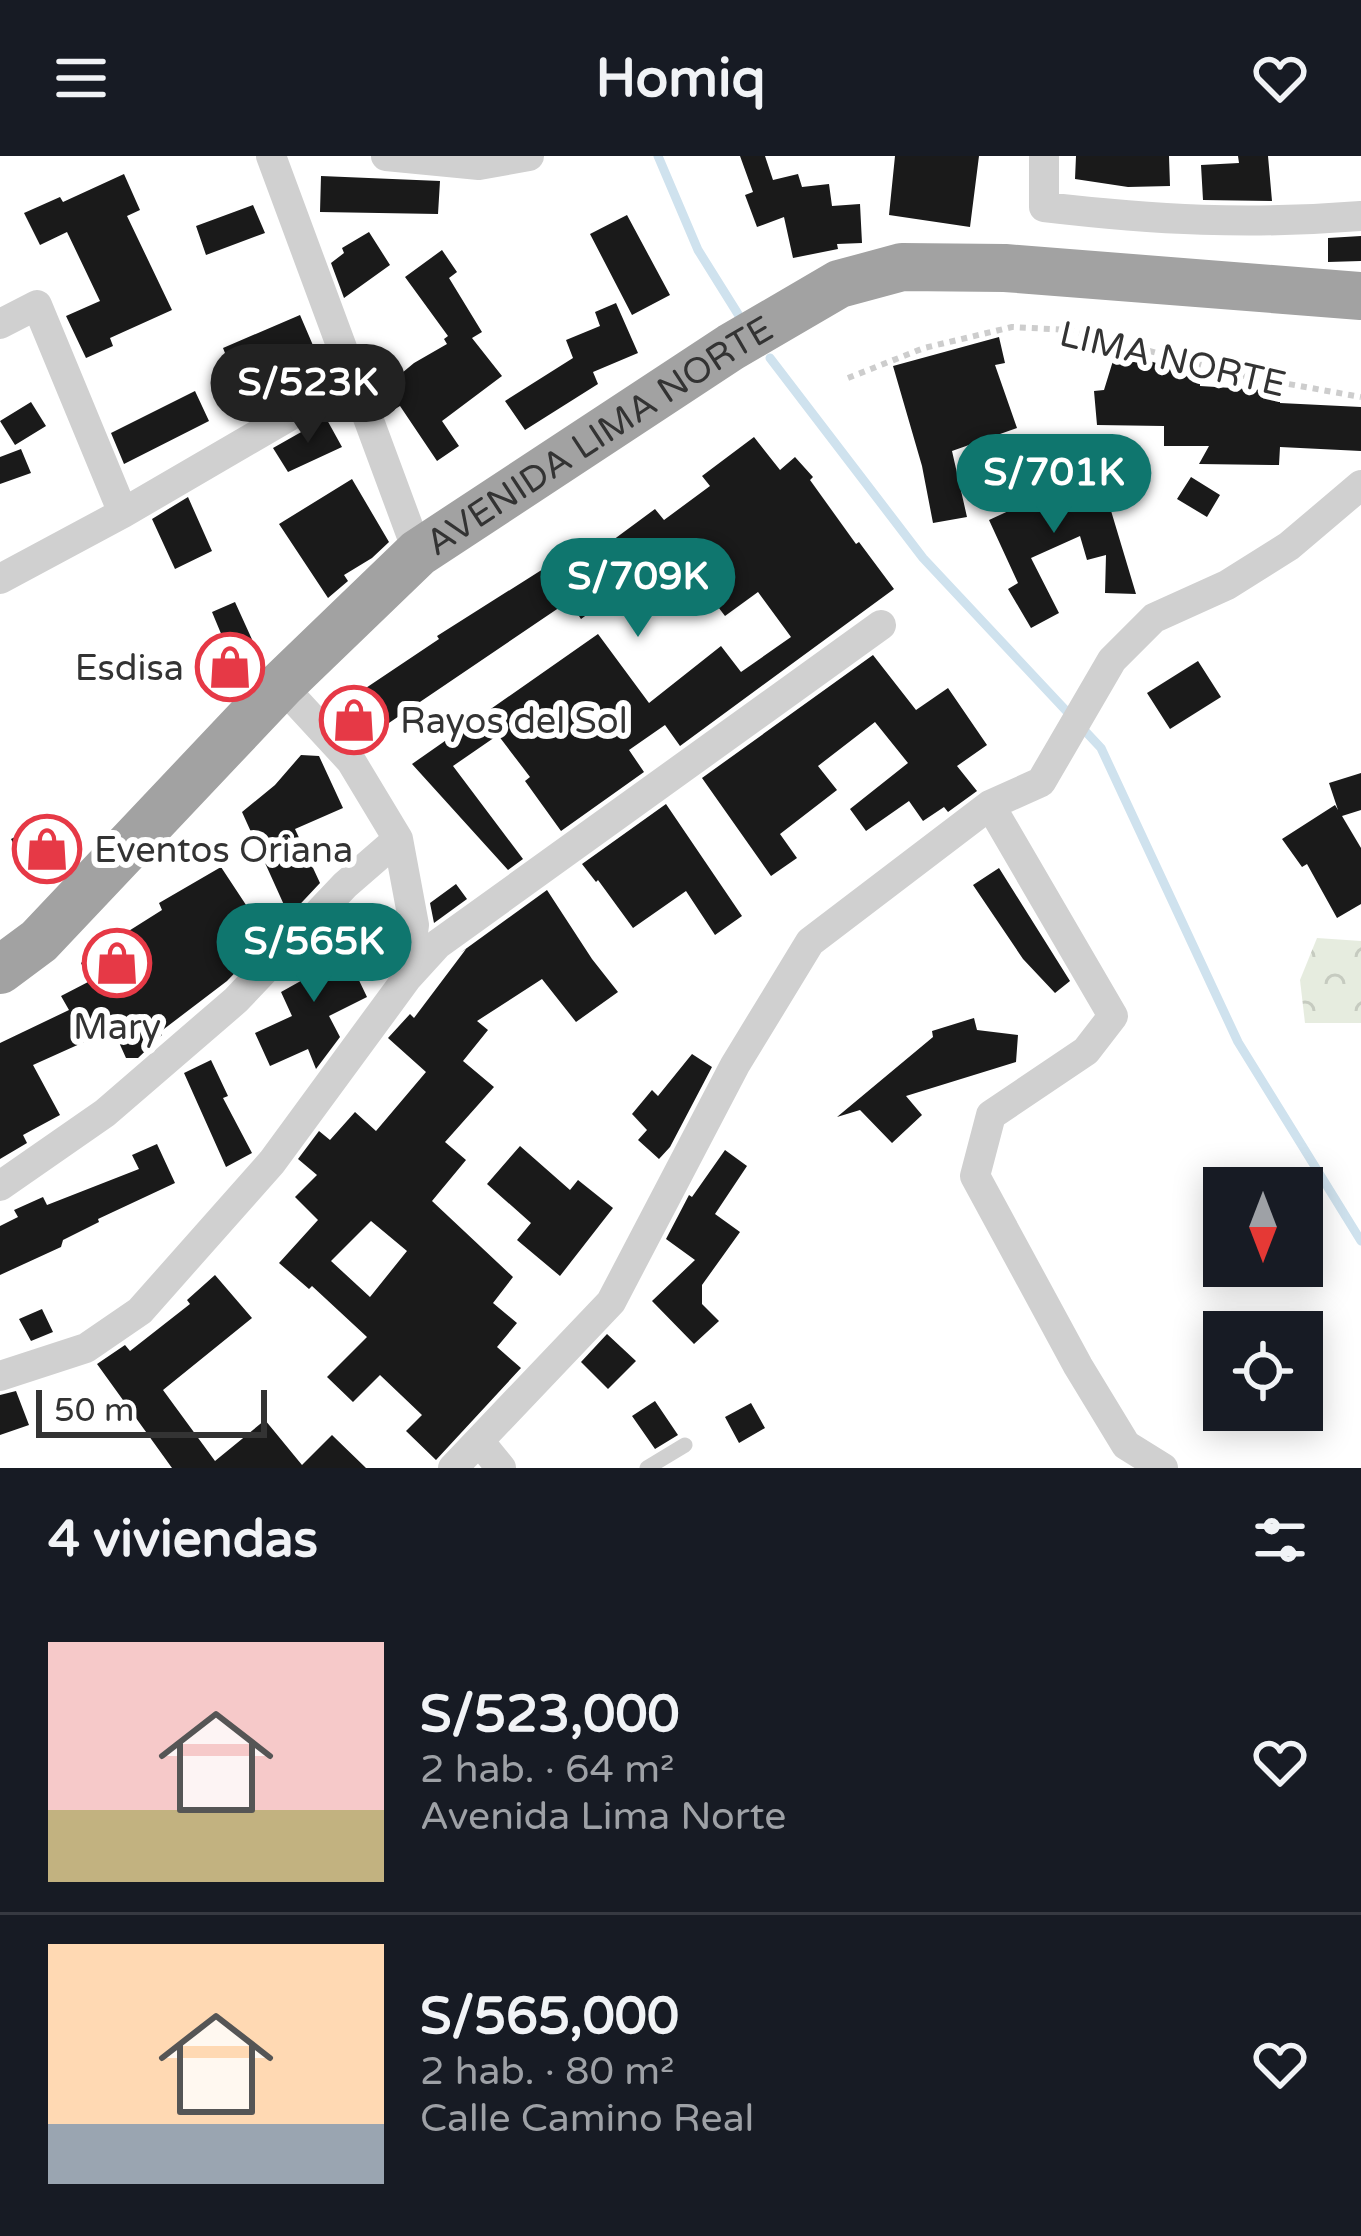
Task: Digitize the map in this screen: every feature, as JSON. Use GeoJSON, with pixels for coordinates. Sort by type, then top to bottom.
{"type":"FeatureCollection","features":[{"type":"Feature","properties":{"kind":"highway","name":"AVENIDA LIMA NORTE"},"geometry":{"type":"LineString","coordinates":[[0,970],[39,941],[281,686],[418,553],[731,346],[839,284],[902,267],[1004,268],[1361,296]]}},
{"type":"Feature","properties":{"kind":"street"},"geometry":{"type":"LineString","coordinates":[[271,156],[418,553]]}},
{"type":"Feature","properties":{"kind":"street"},"geometry":{"type":"LineString","coordinates":[[386,156],[478,165],[529,156]]}},
{"type":"Feature","properties":{"kind":"street"},"geometry":{"type":"LineString","coordinates":[[1044,156],[1044,207],[1148,219],[1269,224],[1361,216]]}},
{"type":"Feature","properties":{"kind":"street"},"geometry":{"type":"LineString","coordinates":[[0,324],[37,304],[123,513]]}},
{"type":"Feature","properties":{"kind":"street"},"geometry":{"type":"LineString","coordinates":[[0,579],[353,379]]}},
{"type":"Feature","properties":{"kind":"street"},"geometry":{"type":"LineString","coordinates":[[453,1468],[611,1302],[735,1065],[810,942],[991,805],[1041,782],[1112,660],[1154,619],[1226,585],[1289,546],[1361,485]]}},
{"type":"Feature","properties":{"kind":"street"},"geometry":{"type":"LineString","coordinates":[[0,1376],[86,1348],[140,1311],[272,1162],[406,978],[438,944],[881,625]]}},
{"type":"Feature","properties":{"kind":"street"},"geometry":{"type":"LineString","coordinates":[[281,686],[351,761],[398,839],[414,925],[406,978]]}},
{"type":"Feature","properties":{"kind":"street"},"geometry":{"type":"LineString","coordinates":[[991,805],[1113,1016],[1086,1051],[991,1115],[975,1176],[1126,1445],[1163,1468]]}},
{"type":"Feature","properties":{"kind":"street"},"geometry":{"type":"LineString","coordinates":[[0,1186],[105,1113],[236,1000],[345,885],[398,839]]}},
{"type":"Feature","properties":{"kind":"street"},"geometry":{"type":"LineString","coordinates":[[478,1441],[501,1468]]}},
{"type":"Feature","properties":{"kind":"lane"},"geometry":{"type":"LineString","coordinates":[[647,1468],[686,1445]]}},
{"type":"Feature","properties":{"kind":"path","name":"LIMA NORTE"},"geometry":{"type":"LineString","coordinates":[[848,378],[923,348],[1012,327],[1070,330],[1244,376],[1361,397]]}},
{"type":"Feature","properties":{"kind":"green space"},"geometry":{"type":"Polygon","coordinates":[[[1317,938],[1361,941],[1361,1023],[1305,1023],[1300,980],[1317,938]]]}},
{"type":"Feature","properties":{"kind":"building"},"geometry":{"type":"Polygon","coordinates":[[[740,156],[765,156],[773,180],[798,174],[802,187],[829,184],[832,206],[860,204],[862,243],[837,244],[838,249],[793,258],[784,217],[757,227],[745,195],[753,192],[740,156]]]}},
{"type":"Feature","properties":{"kind":"building"},"geometry":{"type":"Polygon","coordinates":[[[895,156],[979,156],[970,227],[889,215],[895,156]]]}},
{"type":"Feature","properties":{"kind":"building"},"geometry":{"type":"Polygon","coordinates":[[[1076,156],[1169,156],[1170,186],[1128,187],[1075,179],[1076,156]]]}},
{"type":"Feature","properties":{"kind":"building"},"geometry":{"type":"Polygon","coordinates":[[[1238,156],[1268,156],[1272,201],[1203,200],[1201,165],[1239,163],[1238,156]]]}},
{"type":"Feature","properties":{"kind":"building"},"geometry":{"type":"Polygon","coordinates":[[[124,174],[140,210],[127,216],[172,310],[110,338],[113,346],[86,358],[66,316],[100,301],[67,232],[40,245],[24,213],[60,197],[63,202],[124,174]]]}},
{"type":"Feature","properties":{"kind":"building"},"geometry":{"type":"Polygon","coordinates":[[[321,176],[440,181],[438,214],[320,212],[321,176]]]}},
{"type":"Feature","properties":{"kind":"building"},"geometry":{"type":"Polygon","coordinates":[[[253,205],[265,233],[206,255],[196,226],[253,205]]]}},
{"type":"Feature","properties":{"kind":"building"},"geometry":{"type":"Polygon","coordinates":[[[627,215],[670,295],[632,315],[590,234],[627,215]]]}},
{"type":"Feature","properties":{"kind":"building"},"geometry":{"type":"Polygon","coordinates":[[[369,232],[390,265],[344,298],[331,263],[344,253],[342,248],[369,232]]]}},
{"type":"Feature","properties":{"kind":"building"},"geometry":{"type":"Polygon","coordinates":[[[1361,236],[1361,261],[1328,262],[1328,238],[1361,236]]]}},
{"type":"Feature","properties":{"kind":"building"},"geometry":{"type":"Polygon","coordinates":[[[442,250],[457,272],[449,278],[482,332],[472,338],[502,376],[442,421],[459,446],[437,461],[400,406],[387,414],[379,392],[447,344],[448,336],[405,277],[442,250]]]}},
{"type":"Feature","properties":{"kind":"building"},"geometry":{"type":"Polygon","coordinates":[[[616,303],[638,353],[593,372],[598,384],[525,430],[505,401],[573,358],[566,340],[600,326],[595,312],[616,303]]]}},
{"type":"Feature","properties":{"kind":"building"},"geometry":{"type":"Polygon","coordinates":[[[300,315],[318,368],[243,399],[223,348],[300,315]]]}},
{"type":"Feature","properties":{"kind":"building"},"geometry":{"type":"Polygon","coordinates":[[[999,337],[1005,363],[995,365],[1017,428],[952,451],[967,517],[933,523],[893,366],[999,337]]]}},
{"type":"Feature","properties":{"kind":"building"},"geometry":{"type":"Polygon","coordinates":[[[1116,351],[1200,376],[1200,386],[1280,391],[1280,403],[1361,407],[1361,451],[1280,447],[1279,465],[1199,464],[1209,446],[1164,446],[1164,426],[1097,425],[1094,391],[1104,390],[1116,351]]]}},
{"type":"Feature","properties":{"kind":"building"},"geometry":{"type":"Polygon","coordinates":[[[195,391],[209,421],[124,464],[111,433],[195,391]]]}},
{"type":"Feature","properties":{"kind":"building"},"geometry":{"type":"Polygon","coordinates":[[[31,402],[46,426],[15,445],[0,421],[31,402]]]}},
{"type":"Feature","properties":{"kind":"building"},"geometry":{"type":"Polygon","coordinates":[[[326,418],[342,447],[288,472],[273,448],[326,418]]]}},
{"type":"Feature","properties":{"kind":"building"},"geometry":{"type":"Polygon","coordinates":[[[754,437],[780,470],[795,457],[894,589],[680,746],[665,725],[629,750],[644,772],[561,831],[525,781],[530,777],[498,735],[453,766],[523,859],[508,870],[412,764],[598,634],[649,703],[721,646],[741,672],[791,637],[758,592],[725,616],[689,569],[680,576],[665,558],[654,566],[648,558],[611,585],[617,593],[581,619],[569,601],[380,729],[374,722],[355,737],[333,710],[439,639],[437,636],[581,545],[590,557],[655,509],[664,520],[710,486],[702,476],[754,437]]]}},
{"type":"Feature","properties":{"kind":"building"},"geometry":{"type":"Polygon","coordinates":[[[1037,441],[1060,508],[1106,494],[1136,594],[1105,593],[1106,555],[1087,560],[1080,536],[1031,558],[1059,613],[1031,628],[1008,589],[1018,583],[989,520],[1028,502],[1010,450],[1037,441]]]}},
{"type":"Feature","properties":{"kind":"building"},"geometry":{"type":"Polygon","coordinates":[[[21,449],[31,473],[0,484],[0,457],[21,449]]]}},
{"type":"Feature","properties":{"kind":"building"},"geometry":{"type":"Polygon","coordinates":[[[1191,477],[1220,495],[1207,517],[1177,499],[1191,477]]]}},
{"type":"Feature","properties":{"kind":"building"},"geometry":{"type":"Polygon","coordinates":[[[352,479],[389,542],[344,575],[348,581],[328,598],[279,524],[352,479]]]}},
{"type":"Feature","properties":{"kind":"building"},"geometry":{"type":"Polygon","coordinates":[[[188,497],[212,551],[175,569],[152,519],[188,497]]]}},
{"type":"Feature","properties":{"kind":"building"},"geometry":{"type":"Polygon","coordinates":[[[235,602],[260,657],[229,688],[208,643],[222,636],[212,612],[235,602]]]}},
{"type":"Feature","properties":{"kind":"building"},"geometry":{"type":"Polygon","coordinates":[[[873,655],[916,710],[948,688],[987,745],[957,766],[977,791],[948,812],[944,807],[923,821],[909,801],[866,831],[850,809],[908,763],[875,722],[818,766],[837,790],[780,834],[797,858],[771,876],[702,778],[873,655]]]}},
{"type":"Feature","properties":{"kind":"building"},"geometry":{"type":"Polygon","coordinates":[[[1198,661],[1221,697],[1170,729],[1147,693],[1198,661]]]}},
{"type":"Feature","properties":{"kind":"building"},"geometry":{"type":"Polygon","coordinates":[[[301,755],[319,756],[343,808],[295,829],[320,883],[289,916],[242,812],[301,755]]]}},
{"type":"Feature","properties":{"kind":"building"},"geometry":{"type":"Polygon","coordinates":[[[1361,773],[1361,810],[1342,816],[1361,848],[1361,904],[1337,918],[1307,864],[1302,867],[1282,839],[1335,805],[1338,810],[1329,783],[1361,773]]]}},
{"type":"Feature","properties":{"kind":"building"},"geometry":{"type":"Polygon","coordinates":[[[666,804],[742,916],[715,935],[686,891],[633,928],[582,864],[666,804]]]}},
{"type":"Feature","properties":{"kind":"building"},"geometry":{"type":"Polygon","coordinates":[[[43,823],[59,854],[32,880],[11,839],[43,823]]]}},
{"type":"Feature","properties":{"kind":"building"},"geometry":{"type":"Polygon","coordinates":[[[221,867],[250,911],[232,922],[255,952],[227,981],[160,1032],[138,1058],[126,1058],[113,1029],[33,1065],[60,1115],[23,1135],[27,1143],[0,1159],[0,1043],[69,1010],[61,996],[90,981],[81,963],[114,935],[116,939],[162,910],[159,903],[221,867]]]}},
{"type":"Feature","properties":{"kind":"building"},"geometry":{"type":"Polygon","coordinates":[[[999,868],[1070,981],[1055,993],[1023,959],[973,885],[999,868]]]}},
{"type":"Feature","properties":{"kind":"building"},"geometry":{"type":"Polygon","coordinates":[[[456,884],[467,899],[434,923],[430,903],[456,884]]]}},
{"type":"Feature","properties":{"kind":"building"},"geometry":{"type":"Polygon","coordinates":[[[547,890],[618,992],[576,1022],[542,979],[477,1021],[488,1030],[463,1061],[494,1087],[445,1142],[466,1160],[432,1201],[513,1277],[493,1303],[517,1323],[497,1347],[521,1368],[436,1460],[406,1431],[422,1415],[380,1375],[353,1402],[327,1377],[367,1337],[312,1286],[309,1289],[279,1263],[318,1220],[295,1197],[317,1175],[298,1159],[319,1131],[330,1140],[355,1112],[376,1131],[426,1072],[388,1038],[410,1014],[414,1018],[466,949],[460,953],[547,890]],[[371,1221],[331,1261],[370,1297],[407,1251],[371,1221]]]}},
{"type":"Feature","properties":{"kind":"building"},"geometry":{"type":"Polygon","coordinates":[[[333,926],[367,997],[329,1016],[340,1037],[316,1069],[308,1049],[270,1066],[255,1033],[292,1016],[281,992],[315,973],[306,954],[333,926]]]}},
{"type":"Feature","properties":{"kind":"building"},"geometry":{"type":"Polygon","coordinates":[[[974,1018],[977,1030],[1018,1035],[1016,1062],[906,1096],[922,1115],[892,1143],[860,1110],[837,1117],[933,1037],[932,1031],[974,1018]]]}},
{"type":"Feature","properties":{"kind":"building"},"geometry":{"type":"Polygon","coordinates":[[[692,1054],[712,1067],[659,1159],[638,1140],[647,1130],[632,1114],[652,1090],[658,1096],[692,1054]]]}},
{"type":"Feature","properties":{"kind":"building"},"geometry":{"type":"Polygon","coordinates":[[[211,1060],[228,1096],[223,1098],[252,1153],[226,1167],[184,1073],[211,1060]]]}},
{"type":"Feature","properties":{"kind":"building"},"geometry":{"type":"Polygon","coordinates":[[[157,1144],[175,1183],[98,1219],[63,1240],[61,1247],[0,1275],[0,1226],[18,1217],[14,1210],[43,1197],[47,1205],[139,1169],[132,1155],[157,1144]]]}},
{"type":"Feature","properties":{"kind":"building"},"geometry":{"type":"Polygon","coordinates":[[[520,1146],[570,1190],[578,1180],[613,1208],[560,1276],[517,1240],[531,1223],[487,1184],[520,1146]]]}},
{"type":"Feature","properties":{"kind":"building"},"geometry":{"type":"Polygon","coordinates":[[[725,1150],[747,1166],[715,1214],[740,1232],[702,1285],[702,1304],[719,1321],[694,1344],[652,1301],[695,1260],[666,1239],[689,1195],[725,1150]]]}},
{"type":"Feature","properties":{"kind":"building"},"geometry":{"type":"Polygon","coordinates":[[[215,1275],[252,1318],[163,1390],[215,1461],[265,1420],[302,1465],[332,1435],[366,1468],[172,1468],[97,1364],[125,1345],[130,1351],[190,1304],[187,1300],[215,1275]]]}},
{"type":"Feature","properties":{"kind":"building"},"geometry":{"type":"Polygon","coordinates":[[[42,1309],[53,1332],[31,1341],[19,1319],[42,1309]]]}},
{"type":"Feature","properties":{"kind":"building"},"geometry":{"type":"Polygon","coordinates":[[[607,1334],[636,1361],[608,1389],[581,1362],[607,1334]]]}},
{"type":"Feature","properties":{"kind":"building"},"geometry":{"type":"Polygon","coordinates":[[[16,1391],[29,1425],[0,1435],[0,1395],[16,1391]]]}},
{"type":"Feature","properties":{"kind":"building"},"geometry":{"type":"Polygon","coordinates":[[[655,1401],[678,1435],[655,1449],[632,1416],[655,1401]]]}},
{"type":"Feature","properties":{"kind":"building"},"geometry":{"type":"Polygon","coordinates":[[[751,1403],[765,1428],[739,1443],[725,1417],[751,1403]]]}},
{"type":"Feature","properties":{"kind":"waterway"},"geometry":{"type":"LineString","coordinates":[[658,156],[698,250],[738,314]]}},
{"type":"Feature","properties":{"kind":"waterway"},"geometry":{"type":"LineString","coordinates":[[770,358],[923,558],[1101,748],[1238,1042],[1361,1241]]}},
{"type":"Feature","properties":{"kind":"place","name":"Esdisa"},"geometry":{"type":"Point","coordinates":[230,667]}},
{"type":"Feature","properties":{"kind":"place","name":"Rayos del Sol"},"geometry":{"type":"Point","coordinates":[354,720]}},
{"type":"Feature","properties":{"kind":"place","name":"Eventos Oriana"},"geometry":{"type":"Point","coordinates":[47,849]}},
{"type":"Feature","properties":{"kind":"place","name":"Mary"},"geometry":{"type":"Point","coordinates":[117,963]}}]}
